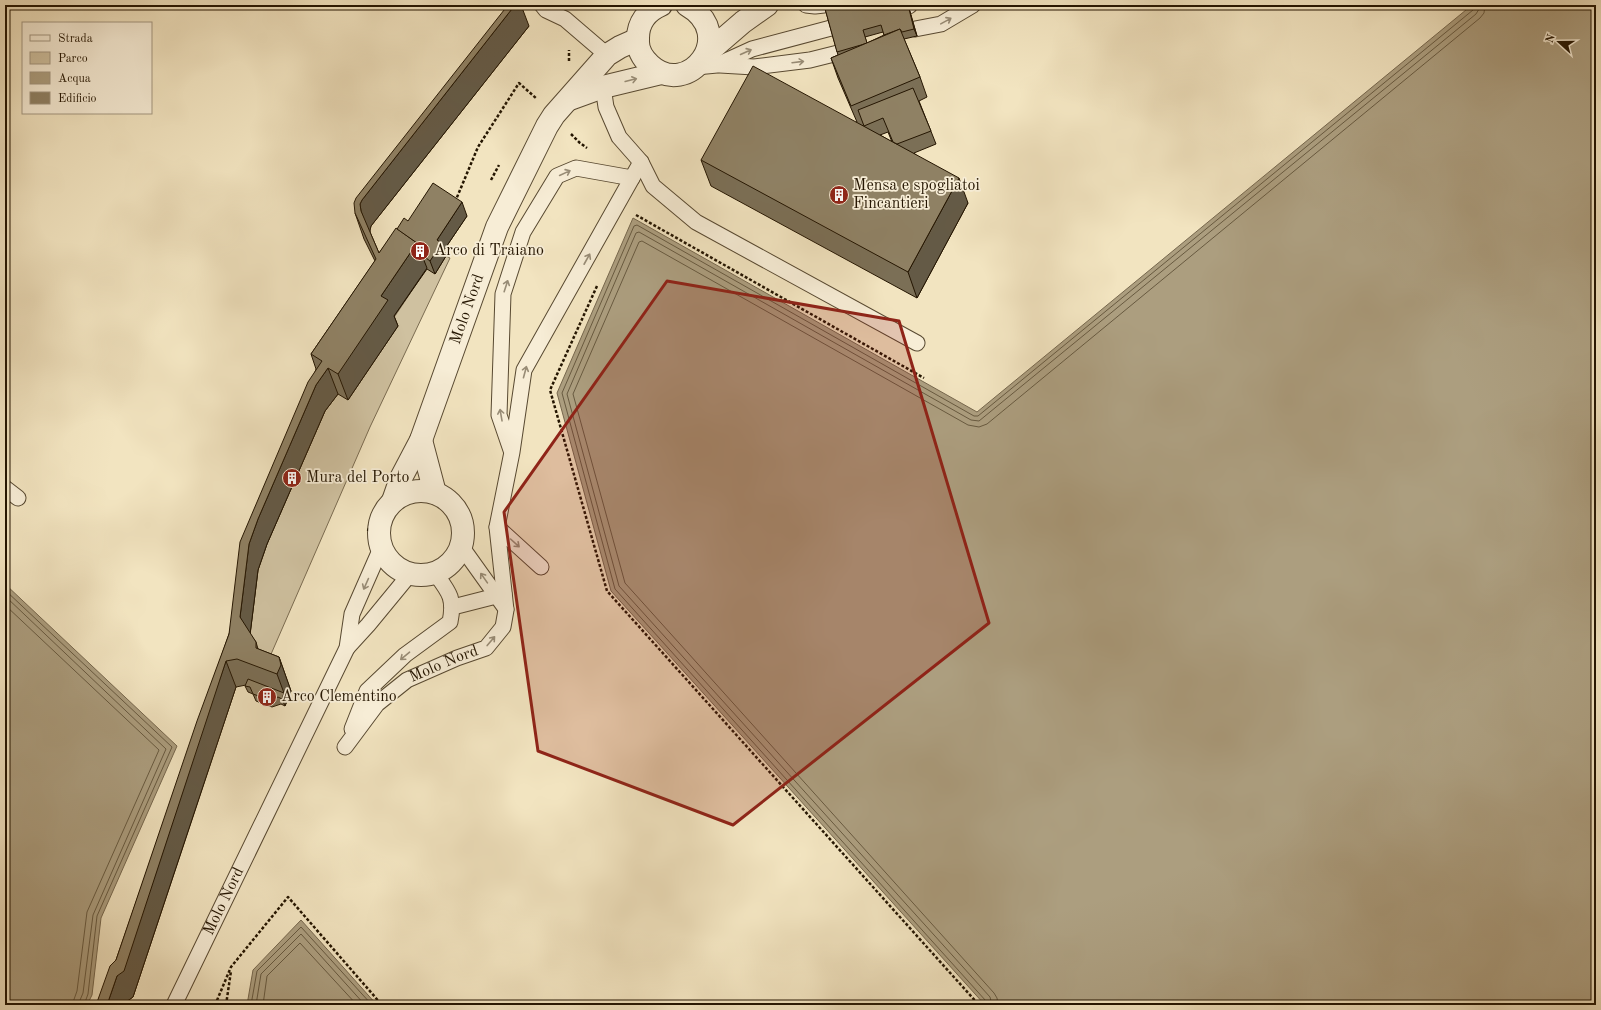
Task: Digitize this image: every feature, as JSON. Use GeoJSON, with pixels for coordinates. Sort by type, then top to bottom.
{"type":"FeatureCollection","features":[{"type":"Feature","properties":{"kind":"street"},"geometry":{"type":"LineString","coordinates":[[661,5],[653,9],[645,17],[639,27],[638,46],[644,59],[653,68],[673,75],[685,73],[706,62],[743,22],[767,5]]}},
{"type":"Feature","properties":{"kind":"street"},"geometry":{"type":"LineString","coordinates":[[687,5],[697,10],[704,19],[709,30],[710,42],[706,62]]}},
{"type":"Feature","properties":{"kind":"street","name":"Molo Nord"},"geometry":{"type":"LineString","coordinates":[[381,548],[379,538],[380,523],[386,509],[393,501],[401,478],[421,440],[497,227],[560,107],[607,55],[638,39]]}},
{"type":"Feature","properties":{"kind":"street"},"geometry":{"type":"LineString","coordinates":[[560,107],[603,87],[661,72]]}},
{"type":"Feature","properties":{"kind":"street"},"geometry":{"type":"LineString","coordinates":[[421,440],[435,493]]}},
{"type":"Feature","properties":{"kind":"street"},"geometry":{"type":"LineString","coordinates":[[381,548],[393,565],[410,574],[423,576],[435,573],[451,563],[461,546],[464,533],[461,520],[455,509],[446,499],[435,493],[420,491],[406,494],[393,501]]}},
{"type":"Feature","properties":{"kind":"lane"},"geometry":{"type":"LineString","coordinates":[[806,5],[824,5]]}},
{"type":"Feature","properties":{"kind":"lane"},"geometry":{"type":"LineString","coordinates":[[915,30],[941,24],[973,5]]}},
{"type":"Feature","properties":{"kind":"lane"},"geometry":{"type":"LineString","coordinates":[[544,7],[565,20],[607,55]]}},
{"type":"Feature","properties":{"kind":"lane"},"geometry":{"type":"LineString","coordinates":[[706,62],[831,28]]}},
{"type":"Feature","properties":{"kind":"lane"},"geometry":{"type":"LineString","coordinates":[[706,62],[754,68],[810,60],[838,53]]}},
{"type":"Feature","properties":{"kind":"lane"},"geometry":{"type":"LineString","coordinates":[[603,87],[606,107],[619,137],[641,162],[652,186],[696,222],[917,343]]}},
{"type":"Feature","properties":{"kind":"lane","name":"Molo Nord"},"geometry":{"type":"LineString","coordinates":[[500,595],[497,526],[512,452],[524,370],[641,162]]}},
{"type":"Feature","properties":{"kind":"lane","name":"Molo Nord"},"geometry":{"type":"LineString","coordinates":[[512,452],[499,415],[503,294],[523,232],[557,176],[576,168],[632,178]]}},
{"type":"Feature","properties":{"kind":"lane"},"geometry":{"type":"LineString","coordinates":[[5,488],[18,498]]}},
{"type":"Feature","properties":{"kind":"lane"},"geometry":{"type":"LineString","coordinates":[[497,526],[542,567]]}},
{"type":"Feature","properties":{"kind":"lane","name":"Molo Nord"},"geometry":{"type":"LineString","coordinates":[[453,607],[450,622],[405,655],[367,690],[345,747],[377,704],[408,680],[457,658],[486,648],[503,628],[506,610],[500,595],[461,546]]}},
{"type":"Feature","properties":{"kind":"lane","name":"Molo Nord"},"geometry":{"type":"LineString","coordinates":[[174,1005],[347,648],[352,614],[381,548]]}},
{"type":"Feature","properties":{"kind":"lane"},"geometry":{"type":"LineString","coordinates":[[435,573],[447,590],[453,607],[500,595]]}},
{"type":"Feature","properties":{"kind":"lane","name":"Molo Nord"},"geometry":{"type":"LineString","coordinates":[[347,648],[368,626],[410,574]]}},
{"type":"Feature","properties":{"kind":"path"},"geometry":{"type":"LineString","coordinates":[[453,206],[478,147],[520,83],[560,107],[580,143],[593,152]]}},
{"type":"Feature","properties":{"kind":"path"},"geometry":{"type":"LineString","coordinates":[[632,178],[630,212],[924,378]]}},
{"type":"Feature","properties":{"kind":"path"},"geometry":{"type":"LineString","coordinates":[[598,283],[550,390],[607,590],[979,1005]]}},
{"type":"Feature","properties":{"kind":"path"},"geometry":{"type":"LineString","coordinates":[[215,1005],[231,967],[288,897],[382,1005]]}},
{"type":"Feature","properties":{"kind":"path"},"geometry":{"type":"LineString","coordinates":[[226,1005],[231,967]]}},
{"type":"Feature","properties":{"kind":"highlighted area"},"geometry":{"type":"Polygon","coordinates":[[[667,281],[899,321],[989,623],[733,825],[538,751],[504,512],[667,281]]]}},
{"type":"Feature","properties":{"kind":"green space"},"geometry":{"type":"Polygon","coordinates":[[[446,256],[450,258],[370,427],[265,668],[249,643],[258,570],[267,544],[325,411],[391,322],[427,268],[446,256]]]}},
{"type":"Feature","properties":{"kind":"water"},"geometry":{"type":"Polygon","coordinates":[[[1472,5],[1592,5],[1596,26],[1596,1005],[985,1005],[611,591],[557,393],[633,218],[977,412],[1472,5]]]}},
{"type":"Feature","properties":{"kind":"water"},"geometry":{"type":"Polygon","coordinates":[[[5,584],[177,746],[101,918],[92,995],[87,1005],[5,1005],[5,584]]]}},
{"type":"Feature","properties":{"kind":"water"},"geometry":{"type":"Polygon","coordinates":[[[301,920],[377,1005],[247,1005],[253,970],[301,920]]]}},
{"type":"Feature","properties":{"kind":"building"},"geometry":{"type":"Polygon","coordinates":[[[508,5],[515,5],[360,204],[361,211],[379,253],[396,228],[417,243],[381,296],[388,300],[338,374],[328,368],[316,385],[258,519],[249,544],[240,617],[256,642],[256,648],[279,657],[281,665],[277,674],[237,659],[226,661],[124,971],[117,976],[107,1005],[96,1005],[110,966],[116,960],[197,721],[229,634],[240,542],[308,382],[322,361],[311,354],[376,259],[355,213],[354,203],[356,198],[508,5]]]}},
{"type":"Feature","properties":{"kind":"building"},"geometry":{"type":"Polygon","coordinates":[[[824,5],[908,5],[914,29],[902,32],[900,29],[884,35],[881,25],[863,30],[867,43],[837,52],[824,5]]]}},
{"type":"Feature","properties":{"kind":"building"},"geometry":{"type":"Polygon","coordinates":[[[900,29],[920,77],[851,106],[831,58],[900,29]]]}},
{"type":"Feature","properties":{"kind":"building","name":"Mensa e spogliatoi Fincantieri"},"geometry":{"type":"Polygon","coordinates":[[[753,66],[959,178],[908,272],[701,160],[753,66]]]}},
{"type":"Feature","properties":{"kind":"building"},"geometry":{"type":"Polygon","coordinates":[[[913,88],[931,131],[897,144],[893,142],[883,118],[864,126],[858,110],[913,88]]]}},
{"type":"Feature","properties":{"kind":"building"},"geometry":{"type":"Polygon","coordinates":[[[433,183],[462,202],[437,240],[442,243],[430,261],[422,255],[417,243],[397,229],[404,218],[408,221],[433,183]]]}},
{"type":"Feature","properties":{"kind":"building"},"geometry":{"type":"Polygon","coordinates":[[[248,679],[284,693],[282,699],[278,697],[270,700],[253,694],[250,687],[245,686],[248,679]]]}},
{"type":"Feature","properties":{"kind":"place","name":"Mensa e spogliatoi Fincantieri"},"geometry":{"type":"Point","coordinates":[839,195]}},
{"type":"Feature","properties":{"kind":"place","name":"Arco di Traiano"},"geometry":{"type":"Point","coordinates":[420,251]}},
{"type":"Feature","properties":{"kind":"place","name":"Mura del Porto"},"geometry":{"type":"Point","coordinates":[292,478]}},
{"type":"Feature","properties":{"kind":"place","name":"Arco Clementino"},"geometry":{"type":"Point","coordinates":[267,697]}}]}
